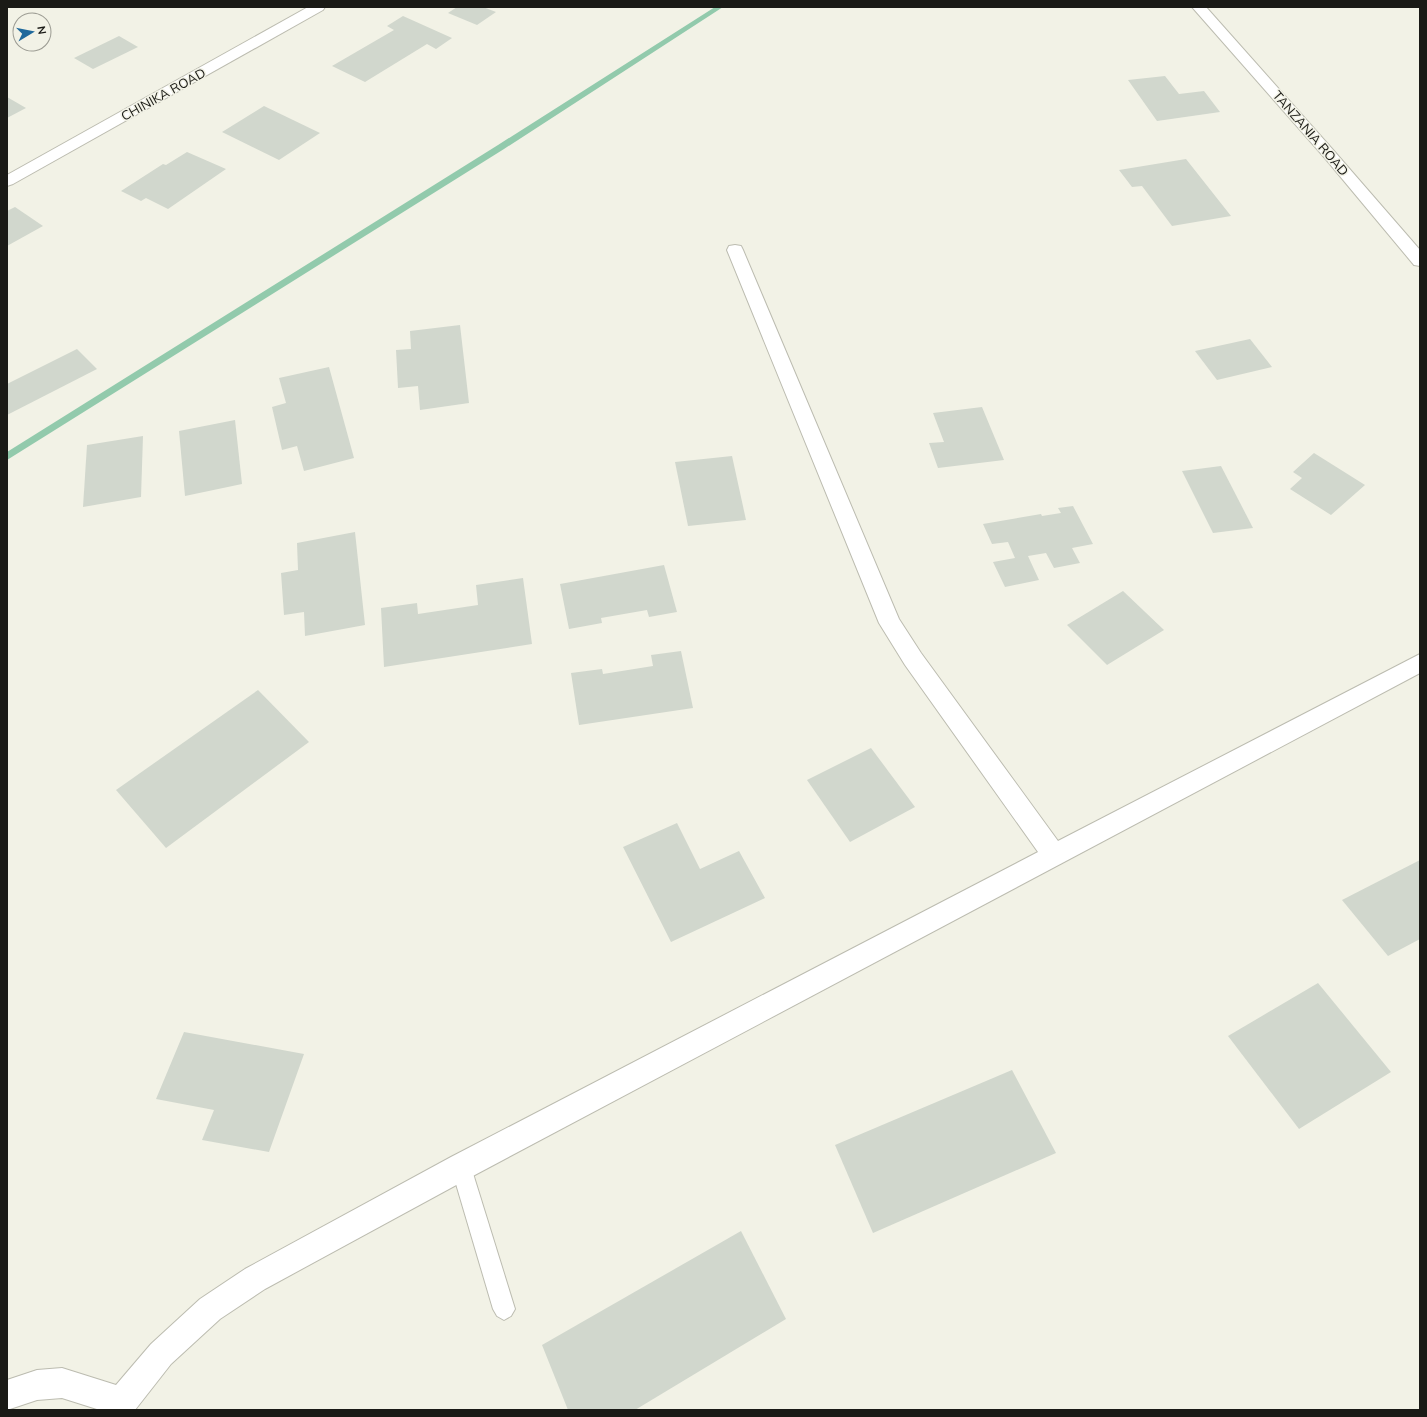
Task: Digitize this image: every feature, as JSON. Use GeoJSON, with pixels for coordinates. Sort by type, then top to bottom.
{"type":"FeatureCollection","features":[{"type":"Feature","properties":{"kind":"street","name":"CHINIKA ROAD"},"geometry":{"type":"LineString","coordinates":[[7,180],[318,7]]}},
{"type":"Feature","properties":{"kind":"street","name":"TANZANIA ROAD"},"geometry":{"type":"LineString","coordinates":[[1199,7],[1319,142],[1420,261]]}},
{"type":"Feature","properties":{"kind":"street"},"geometry":{"type":"LineString","coordinates":[[735,250],[826,475],[890,622],[917,665],[1054,854]]}},
{"type":"Feature","properties":{"kind":"street"},"geometry":{"type":"LineString","coordinates":[[7,1395],[37,1385],[62,1383],[119,1406],[161,1354],[210,1309],[255,1278],[461,1167],[1420,663]]}},
{"type":"Feature","properties":{"kind":"lane"},"geometry":{"type":"LineString","coordinates":[[461,1167],[504,1309]]}},
{"type":"Feature","properties":{"kind":"building"},"geometry":{"type":"Polygon","coordinates":[[[457,7],[483,7],[496,12],[477,25],[448,13],[457,7]]]}},
{"type":"Feature","properties":{"kind":"building"},"geometry":{"type":"Polygon","coordinates":[[[403,16],[452,38],[436,49],[427,44],[365,82],[332,66],[394,30],[387,26],[403,16]]]}},
{"type":"Feature","properties":{"kind":"building"},"geometry":{"type":"Polygon","coordinates":[[[119,36],[138,47],[93,69],[74,58],[119,36]]]}},
{"type":"Feature","properties":{"kind":"building"},"geometry":{"type":"Polygon","coordinates":[[[1165,76],[1179,94],[1204,91],[1220,112],[1157,121],[1128,80],[1165,76]]]}},
{"type":"Feature","properties":{"kind":"building"},"geometry":{"type":"Polygon","coordinates":[[[7,97],[26,108],[7,118],[7,97]]]}},
{"type":"Feature","properties":{"kind":"building"},"geometry":{"type":"Polygon","coordinates":[[[264,106],[320,133],[279,160],[222,132],[264,106]]]}},
{"type":"Feature","properties":{"kind":"building"},"geometry":{"type":"Polygon","coordinates":[[[187,152],[226,169],[168,209],[146,198],[141,201],[121,191],[163,164],[166,165],[187,152]]]}},
{"type":"Feature","properties":{"kind":"building"},"geometry":{"type":"Polygon","coordinates":[[[1186,159],[1231,216],[1172,226],[1142,186],[1132,187],[1119,170],[1186,159]]]}},
{"type":"Feature","properties":{"kind":"building"},"geometry":{"type":"Polygon","coordinates":[[[15,207],[43,226],[7,246],[7,211],[15,207]]]}},
{"type":"Feature","properties":{"kind":"building"},"geometry":{"type":"Polygon","coordinates":[[[460,325],[469,403],[420,410],[418,386],[398,388],[396,350],[411,349],[410,331],[460,325]]]}},
{"type":"Feature","properties":{"kind":"building"},"geometry":{"type":"Polygon","coordinates":[[[1250,339],[1272,367],[1217,380],[1195,351],[1250,339]]]}},
{"type":"Feature","properties":{"kind":"building"},"geometry":{"type":"Polygon","coordinates":[[[77,349],[97,369],[7,415],[7,384],[77,349]]]}},
{"type":"Feature","properties":{"kind":"building"},"geometry":{"type":"Polygon","coordinates":[[[329,367],[354,458],[304,471],[297,446],[282,450],[272,407],[286,403],[279,378],[329,367]]]}},
{"type":"Feature","properties":{"kind":"building"},"geometry":{"type":"Polygon","coordinates":[[[982,407],[1004,460],[938,468],[929,443],[944,442],[933,413],[982,407]]]}},
{"type":"Feature","properties":{"kind":"building"},"geometry":{"type":"Polygon","coordinates":[[[235,420],[242,484],[185,496],[179,431],[235,420]]]}},
{"type":"Feature","properties":{"kind":"building"},"geometry":{"type":"Polygon","coordinates":[[[143,436],[141,497],[83,507],[87,445],[143,436]]]}},
{"type":"Feature","properties":{"kind":"building"},"geometry":{"type":"Polygon","coordinates":[[[1314,453],[1365,485],[1331,515],[1290,489],[1302,478],[1293,472],[1314,453]]]}},
{"type":"Feature","properties":{"kind":"building"},"geometry":{"type":"Polygon","coordinates":[[[732,456],[746,520],[688,526],[675,462],[732,456]]]}},
{"type":"Feature","properties":{"kind":"building"},"geometry":{"type":"Polygon","coordinates":[[[1221,466],[1253,528],[1213,533],[1182,471],[1221,466]]]}},
{"type":"Feature","properties":{"kind":"building"},"geometry":{"type":"Polygon","coordinates":[[[1073,506],[1093,544],[1072,548],[1080,563],[1054,568],[1046,553],[1028,556],[1039,580],[1005,587],[993,562],[1015,558],[1008,542],[992,544],[983,524],[1041,514],[1042,516],[1061,513],[1058,508],[1073,506]]]}},
{"type":"Feature","properties":{"kind":"building"},"geometry":{"type":"Polygon","coordinates":[[[355,532],[365,625],[305,636],[304,612],[284,615],[281,573],[298,570],[297,543],[355,532]]]}},
{"type":"Feature","properties":{"kind":"building"},"geometry":{"type":"Polygon","coordinates":[[[664,565],[677,612],[649,617],[647,610],[601,618],[602,623],[569,629],[560,584],[664,565]]]}},
{"type":"Feature","properties":{"kind":"building"},"geometry":{"type":"Polygon","coordinates":[[[523,578],[532,644],[384,667],[381,608],[417,603],[418,614],[478,605],[476,585],[523,578]]]}},
{"type":"Feature","properties":{"kind":"building"},"geometry":{"type":"Polygon","coordinates":[[[1123,591],[1164,630],[1107,665],[1067,625],[1123,591]]]}},
{"type":"Feature","properties":{"kind":"building"},"geometry":{"type":"Polygon","coordinates":[[[681,651],[693,708],[579,725],[571,673],[602,669],[603,674],[653,666],[651,655],[681,651]]]}},
{"type":"Feature","properties":{"kind":"building"},"geometry":{"type":"Polygon","coordinates":[[[258,690],[309,742],[166,848],[116,790],[258,690]]]}},
{"type":"Feature","properties":{"kind":"building"},"geometry":{"type":"Polygon","coordinates":[[[871,748],[915,807],[850,842],[807,780],[871,748]]]}},
{"type":"Feature","properties":{"kind":"building"},"geometry":{"type":"Polygon","coordinates":[[[677,823],[700,869],[739,851],[765,898],[671,942],[623,847],[677,823]]]}},
{"type":"Feature","properties":{"kind":"building"},"geometry":{"type":"Polygon","coordinates":[[[1420,860],[1420,939],[1388,956],[1342,900],[1420,860]]]}},
{"type":"Feature","properties":{"kind":"building"},"geometry":{"type":"Polygon","coordinates":[[[1318,983],[1391,1072],[1299,1129],[1228,1036],[1318,983]]]}},
{"type":"Feature","properties":{"kind":"building"},"geometry":{"type":"Polygon","coordinates":[[[184,1032],[304,1054],[269,1152],[202,1140],[214,1110],[156,1099],[184,1032]]]}},
{"type":"Feature","properties":{"kind":"building"},"geometry":{"type":"Polygon","coordinates":[[[1012,1070],[1056,1153],[873,1233],[835,1145],[1012,1070]]]}},
{"type":"Feature","properties":{"kind":"building"},"geometry":{"type":"Polygon","coordinates":[[[741,1231],[786,1319],[635,1410],[568,1410],[542,1345],[741,1231]]]}},
{"type":"Feature","properties":{"kind":"waterway"},"geometry":{"type":"LineString","coordinates":[[7,457],[501,147],[720,7]]}}]}
